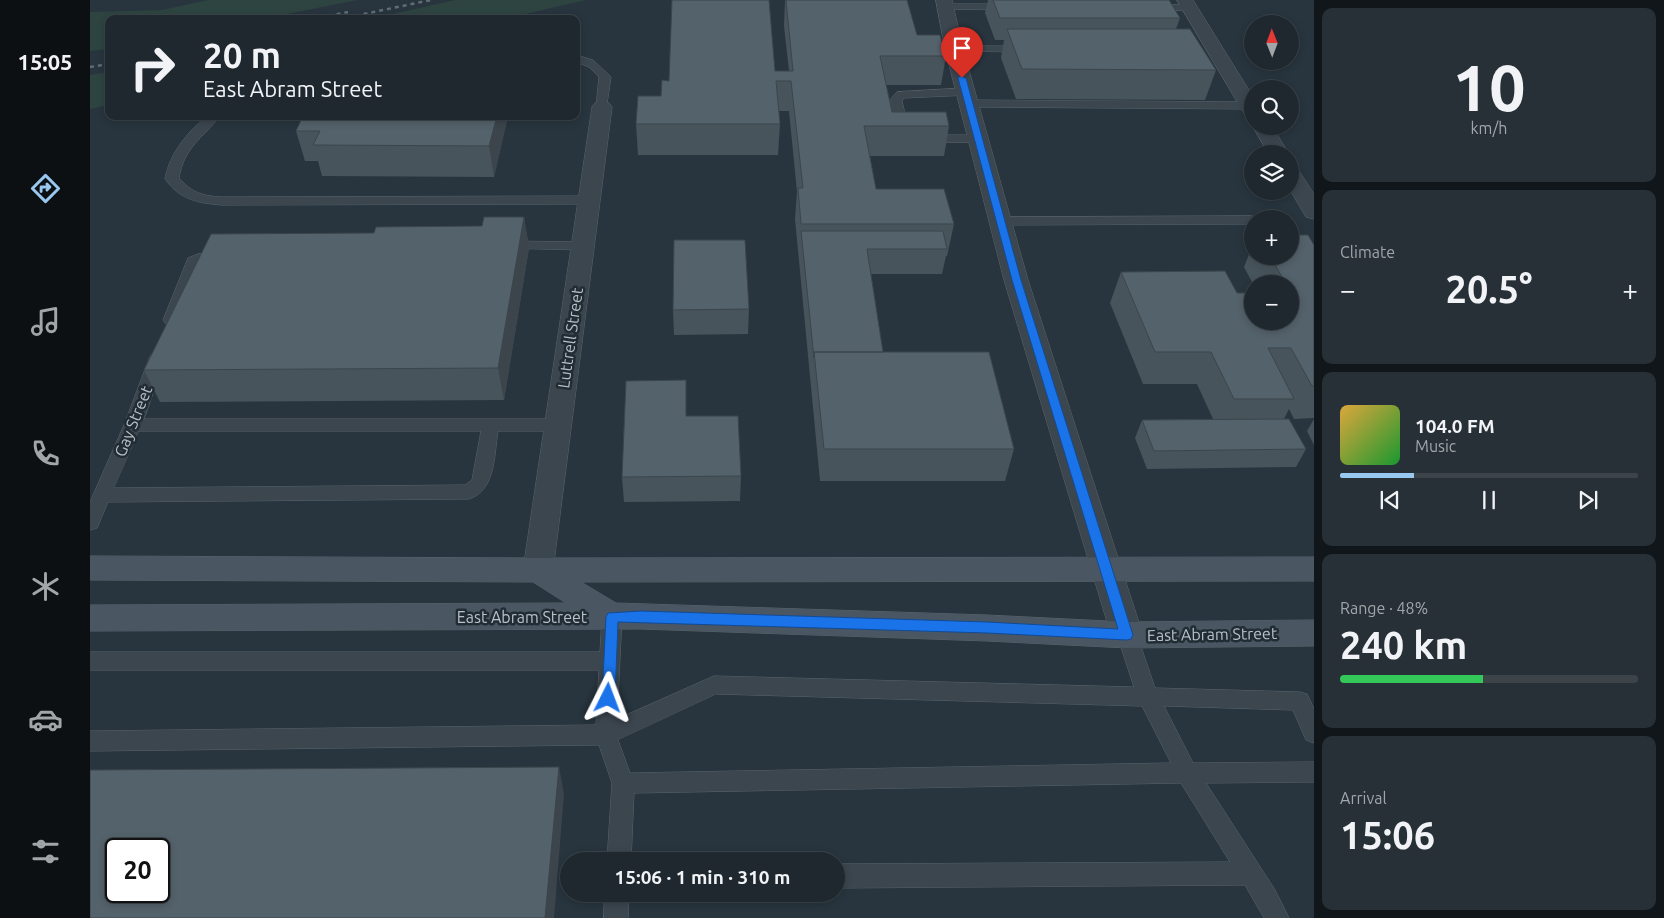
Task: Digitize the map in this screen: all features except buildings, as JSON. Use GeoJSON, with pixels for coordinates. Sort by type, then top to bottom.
{"type":"FeatureCollection","features":[{"type":"Feature","properties":{"kind":"main road"},"geometry":{"type":"LineString","coordinates":[[90,568],[538,570],[1314,569]]}},
{"type":"Feature","properties":{"kind":"main road"},"geometry":{"type":"LineString","coordinates":[[538,570],[612,617]]}},
{"type":"Feature","properties":{"kind":"main road","name":"East Abram Street"},"geometry":{"type":"LineString","coordinates":[[90,618],[650,617],[987,628],[1127,635],[1314,633]]}},
{"type":"Feature","properties":{"kind":"street"},"geometry":{"type":"LineString","coordinates":[[945,3],[954,49],[1016,280],[1127,635]]}},
{"type":"Feature","properties":{"kind":"street"},"geometry":{"type":"LineString","coordinates":[[1188,4],[1211,49],[1244,98]]}},
{"type":"Feature","properties":{"kind":"street","name":"Luttrell Street"},"geometry":{"type":"LineString","coordinates":[[538,570],[602,107]]}},
{"type":"Feature","properties":{"kind":"street"},"geometry":{"type":"LineString","coordinates":[[1299,187],[1314,212]]}},
{"type":"Feature","properties":{"kind":"lane"},"geometry":{"type":"LineString","coordinates":[[945,3],[1024,7]]}},
{"type":"Feature","properties":{"kind":"lane"},"geometry":{"type":"LineString","coordinates":[[1141,7],[1188,4]]}},
{"type":"Feature","properties":{"kind":"lane"},"geometry":{"type":"LineString","coordinates":[[954,49],[1041,49]]}},
{"type":"Feature","properties":{"kind":"lane"},"geometry":{"type":"LineString","coordinates":[[580,58],[597,67],[605,77],[602,107]]}},
{"type":"Feature","properties":{"kind":"lane"},"geometry":{"type":"LineString","coordinates":[[979,140],[909,139],[903,132],[896,100],[901,95],[1244,108]]}},
{"type":"Feature","properties":{"kind":"lane"},"geometry":{"type":"LineString","coordinates":[[210,120],[180,152],[173,166],[172,179],[183,192],[197,199],[222,201],[404,202],[590,200]]}},
{"type":"Feature","properties":{"kind":"lane"},"geometry":{"type":"LineString","coordinates":[[1001,221],[1244,220]]}},
{"type":"Feature","properties":{"kind":"lane"},"geometry":{"type":"LineString","coordinates":[[486,244],[583,246]]}},
{"type":"Feature","properties":{"kind":"lane","name":"Gay Street"},"geometry":{"type":"LineString","coordinates":[[90,522],[133,425],[193,261],[208,256],[238,256]]}},
{"type":"Feature","properties":{"kind":"lane"},"geometry":{"type":"LineString","coordinates":[[133,425],[558,425]]}},
{"type":"Feature","properties":{"kind":"lane"},"geometry":{"type":"LineString","coordinates":[[102,495],[469,492],[480,483],[491,425]]}},
{"type":"Feature","properties":{"kind":"lane"},"geometry":{"type":"LineString","coordinates":[[612,617],[606,735],[623,783],[619,852]]}},
{"type":"Feature","properties":{"kind":"lane"},"geometry":{"type":"LineString","coordinates":[[1127,635],[1148,697],[1187,773],[1277,918]]}},
{"type":"Feature","properties":{"kind":"lane"},"geometry":{"type":"LineString","coordinates":[[90,661],[610,661]]}},
{"type":"Feature","properties":{"kind":"lane"},"geometry":{"type":"LineString","coordinates":[[90,741],[606,735],[714,685],[1300,701],[1314,733]]}},
{"type":"Feature","properties":{"kind":"lane"},"geometry":{"type":"LineString","coordinates":[[623,783],[1314,772]]}},
{"type":"Feature","properties":{"kind":"lane"},"geometry":{"type":"LineString","coordinates":[[845,876],[1250,873]]}},
{"type":"Feature","properties":{"kind":"lane"},"geometry":{"type":"LineString","coordinates":[[616,918],[617,902]]}},
{"type":"Feature","properties":{"kind":"green space"},"geometry":{"type":"Polygon","coordinates":[[[208,0],[357,0],[282,15],[105,15],[105,49],[90,51],[90,12],[162,10],[208,0]]]}},
{"type":"Feature","properties":{"kind":"green space"},"geometry":{"type":"Polygon","coordinates":[[[455,0],[586,0],[521,15],[388,15],[455,0]]]}},
{"type":"Feature","properties":{"kind":"green space"},"geometry":{"type":"Polygon","coordinates":[[[105,73],[105,106],[90,109],[90,75],[105,73]]]}},
{"type":"Feature","properties":{"kind":"railway"},"geometry":{"type":"LineString","coordinates":[[359,15],[431,0]]}},
{"type":"Feature","properties":{"kind":"railway"},"geometry":{"type":"LineString","coordinates":[[333,15],[348,12]]}},
{"type":"Feature","properties":{"kind":"railway"},"geometry":{"type":"LineString","coordinates":[[90,67],[105,65]]}},
{"type":"Feature","properties":{"kind":"route"},"geometry":{"type":"LineString","coordinates":[[608,698],[612,617],[641,616],[987,628],[1127,635],[1016,280],[962,78]]}}]}
